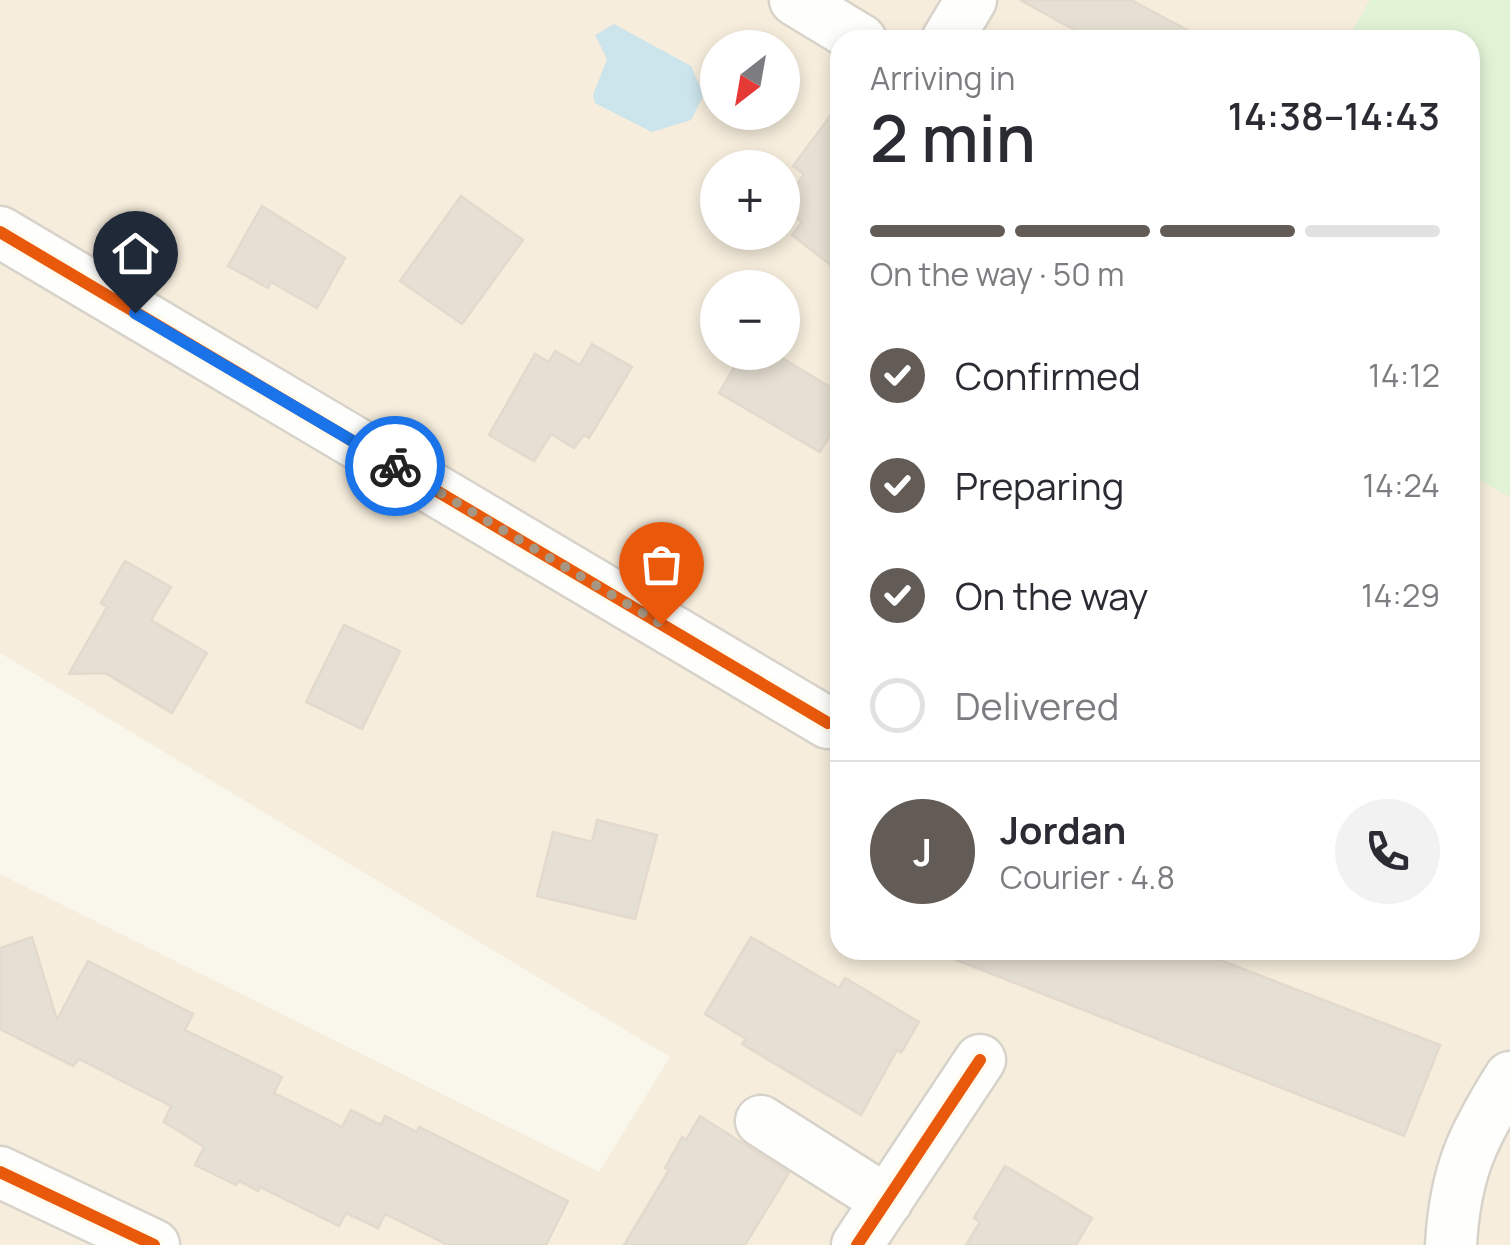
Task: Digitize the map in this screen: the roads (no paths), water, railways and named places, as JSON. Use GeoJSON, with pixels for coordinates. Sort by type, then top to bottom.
{"type":"FeatureCollection","features":[{"type":"Feature","properties":{"kind":"street"},"geometry":{"type":"LineString","coordinates":[[794,0],[844,30]]}},
{"type":"Feature","properties":{"kind":"street"},"geometry":{"type":"LineString","coordinates":[[953,30],[971,0]]}},
{"type":"Feature","properties":{"kind":"street"},"geometry":{"type":"LineString","coordinates":[[0,232],[828,723]]}},
{"type":"Feature","properties":{"kind":"street"},"geometry":{"type":"LineString","coordinates":[[858,1245],[980,1060]]}},
{"type":"Feature","properties":{"kind":"street"},"geometry":{"type":"LineString","coordinates":[[1451,1245],[1454,1192],[1478,1127],[1510,1077]]}},
{"type":"Feature","properties":{"kind":"street"},"geometry":{"type":"LineString","coordinates":[[760,1121],[887,1201]]}},
{"type":"Feature","properties":{"kind":"street"},"geometry":{"type":"LineString","coordinates":[[0,1172],[107,1234],[154,1245]]}},
{"type":"Feature","properties":{"kind":"water"},"geometry":{"type":"Polygon","coordinates":[[[614,24],[691,66],[700,86],[700,103],[691,120],[652,132],[595,103],[593,95],[607,59],[595,35],[614,24]]]}}]}
